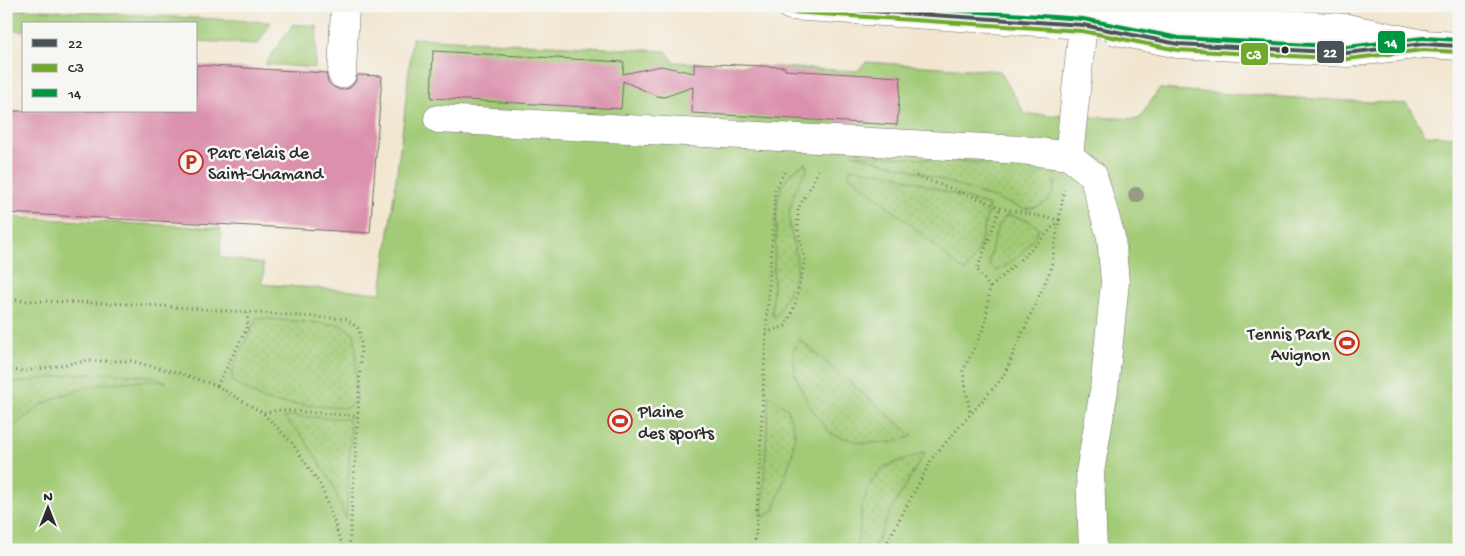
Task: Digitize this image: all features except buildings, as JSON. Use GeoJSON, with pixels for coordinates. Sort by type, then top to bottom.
{"type":"FeatureCollection","features":[{"type":"Feature","properties":{"kind":"street"},"geometry":{"type":"LineString","coordinates":[[342,74],[345,6]]}},
{"type":"Feature","properties":{"kind":"street"},"geometry":{"type":"LineString","coordinates":[[791,6],[1083,24],[1178,44],[1347,53],[1423,44],[1459,46]]}},
{"type":"Feature","properties":{"kind":"street"},"geometry":{"type":"LineString","coordinates":[[1070,156],[1083,24]]}},
{"type":"Feature","properties":{"kind":"street"},"geometry":{"type":"LineString","coordinates":[[438,119],[1023,150],[1070,156],[1093,175],[1112,237],[1115,282],[1104,390],[1090,472],[1092,550]]}},
{"type":"Feature","properties":{"kind":"path"},"geometry":{"type":"LineString","coordinates":[[883,550],[933,457],[1003,377],[1051,269],[1070,156]]}},
{"type":"Feature","properties":{"kind":"path"},"geometry":{"type":"LineString","coordinates":[[755,550],[775,190],[786,169],[792,166]]}},
{"type":"Feature","properties":{"kind":"path"},"geometry":{"type":"LineString","coordinates":[[766,333],[786,326],[795,304],[805,260],[798,231],[798,208],[812,184],[818,168]]}},
{"type":"Feature","properties":{"kind":"path"},"geometry":{"type":"LineString","coordinates":[[907,173],[1000,208],[1059,220]]}},
{"type":"Feature","properties":{"kind":"path"},"geometry":{"type":"LineString","coordinates":[[990,288],[977,269],[1000,208]]}},
{"type":"Feature","properties":{"kind":"path"},"geometry":{"type":"LineString","coordinates":[[970,413],[964,371],[985,325],[990,288],[1042,239],[1059,220]]}},
{"type":"Feature","properties":{"kind":"path"},"geometry":{"type":"LineString","coordinates":[[6,300],[132,304],[346,319],[359,329],[361,344],[349,550]]}},
{"type":"Feature","properties":{"kind":"path"},"geometry":{"type":"LineString","coordinates":[[218,386],[248,326],[247,312]]}},
{"type":"Feature","properties":{"kind":"path"},"geometry":{"type":"LineString","coordinates":[[6,370],[25,371],[86,361],[131,361],[218,386],[263,413],[292,443],[321,486],[344,550]]}},
{"type":"Feature","properties":{"kind":"path"},"geometry":{"type":"LineString","coordinates":[[263,413],[278,410],[358,416]]}},
{"type":"Feature","properties":{"kind":"green space"},"geometry":{"type":"Polygon","coordinates":[[[6,8],[271,22],[258,44],[198,41],[198,22],[22,22],[22,31],[6,30],[6,8]]]}},
{"type":"Feature","properties":{"kind":"green space"},"geometry":{"type":"Polygon","coordinates":[[[293,24],[317,26],[315,68],[265,64],[293,24]]]}},
{"type":"Feature","properties":{"kind":"green space","name":"Plaine des sports"},"geometry":{"type":"Polygon","coordinates":[[[412,38],[666,51],[674,62],[857,71],[866,62],[1000,71],[1025,114],[1139,119],[1159,89],[1407,104],[1425,135],[1459,137],[1459,550],[6,550],[6,217],[221,228],[220,257],[263,264],[264,274],[261,284],[381,293],[404,118],[412,38]]]}},
{"type":"Feature","properties":{"kind":"green space"},"geometry":{"type":"Polygon","coordinates":[[[852,154],[1057,168],[1051,197],[1042,205],[1025,209],[910,169],[852,154]]]}},
{"type":"Feature","properties":{"kind":"green space"},"geometry":{"type":"Polygon","coordinates":[[[806,163],[807,170],[796,190],[789,220],[797,261],[796,272],[776,317],[772,315],[776,212],[779,196],[787,178],[806,163]]]}},
{"type":"Feature","properties":{"kind":"green space"},"geometry":{"type":"Polygon","coordinates":[[[850,168],[892,174],[989,206],[979,250],[965,272],[849,175],[850,168]]]}},
{"type":"Feature","properties":{"kind":"green space"},"geometry":{"type":"Polygon","coordinates":[[[1007,215],[1028,220],[1039,228],[1021,253],[1003,268],[996,271],[989,265],[996,232],[1007,215]]]}},
{"type":"Feature","properties":{"kind":"green space"},"geometry":{"type":"Polygon","coordinates":[[[257,318],[340,325],[354,333],[356,348],[356,402],[345,408],[278,403],[266,401],[234,383],[231,375],[235,363],[257,318]]]}},
{"type":"Feature","properties":{"kind":"green space"},"geometry":{"type":"Polygon","coordinates":[[[799,339],[913,436],[894,442],[862,443],[831,434],[808,404],[795,374],[793,352],[799,339]]]}},
{"type":"Feature","properties":{"kind":"green space"},"geometry":{"type":"Polygon","coordinates":[[[113,373],[152,376],[167,382],[118,382],[86,388],[40,406],[6,432],[6,382],[16,383],[73,374],[113,373]]]}},
{"type":"Feature","properties":{"kind":"green space"},"geometry":{"type":"Polygon","coordinates":[[[769,395],[787,408],[795,432],[792,456],[774,510],[762,518],[769,395]]]}},
{"type":"Feature","properties":{"kind":"green space"},"geometry":{"type":"Polygon","coordinates":[[[293,416],[348,419],[351,428],[346,519],[331,481],[303,437],[284,418],[293,416]]]}},
{"type":"Feature","properties":{"kind":"green space"},"geometry":{"type":"Polygon","coordinates":[[[925,452],[889,514],[873,550],[856,550],[861,508],[871,482],[884,467],[925,452]]]}},
{"type":"Feature","properties":{"kind":"transit line","name":"22"},"geometry":{"type":"LineString","coordinates":[[795,6],[1083,25],[1178,44],[1347,53],[1423,44],[1459,46]]}},
{"type":"Feature","properties":{"kind":"transit line","name":"14"},"geometry":{"type":"LineString","coordinates":[[891,6],[1083,19],[1179,38],[1347,47],[1423,38],[1459,40]]}},
{"type":"Feature","properties":{"kind":"transit line","name":"C3"},"geometry":{"type":"LineString","coordinates":[[791,12],[1082,31],[1178,50],[1347,59],[1423,50],[1459,52]]}},
{"type":"Feature","properties":{"kind":"place","name":"Parc relais de Saint-Chamand"},"geometry":{"type":"Point","coordinates":[191,162]}},
{"type":"Feature","properties":{"kind":"place","name":"Tennis Park Avignon"},"geometry":{"type":"Point","coordinates":[1347,343]}},
{"type":"Feature","properties":{"kind":"place","name":"Plaine des sports"},"geometry":{"type":"Point","coordinates":[620,421]}}]}
